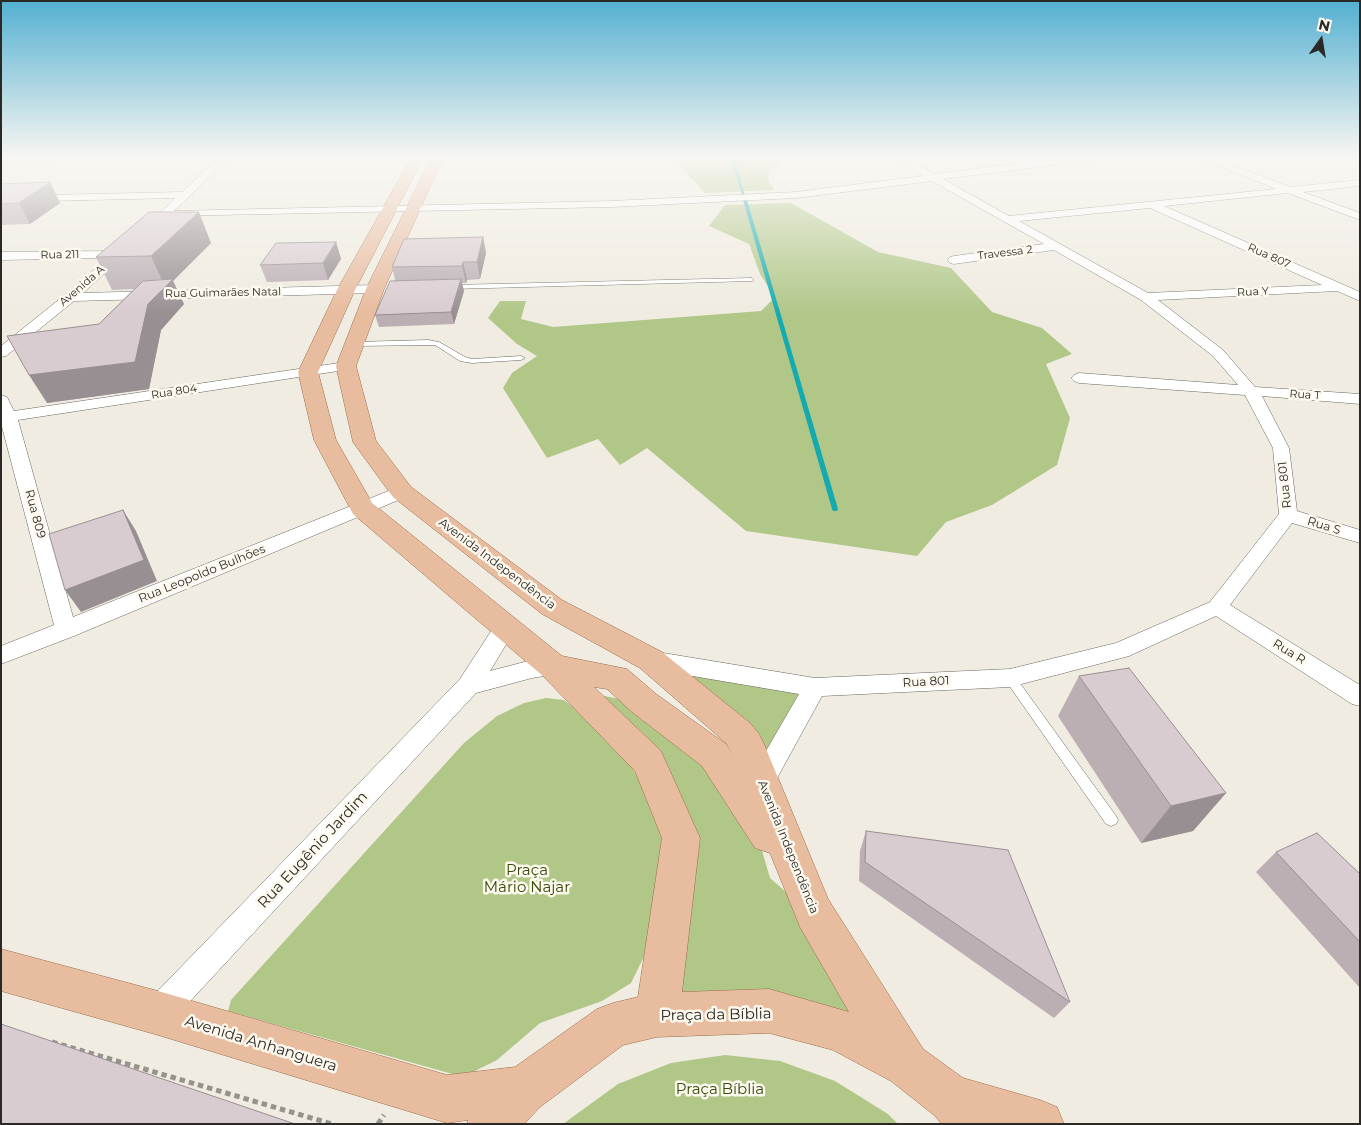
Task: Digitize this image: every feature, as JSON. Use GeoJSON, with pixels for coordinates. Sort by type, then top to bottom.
{"type":"FeatureCollection","features":[{"type":"Feature","properties":{"kind":"main road"},"geometry":{"type":"LineString","coordinates":[[350,355],[368,289],[401,209]]}},
{"type":"Feature","properties":{"kind":"main road"},"geometry":{"type":"LineString","coordinates":[[368,289],[308,372],[325,440],[362,508],[504,628],[554,667],[649,762],[681,838],[658,1015]]}},
{"type":"Feature","properties":{"kind":"main road","name":"Avenida Independência"},"geometry":{"type":"LineString","coordinates":[[350,355],[365,442],[402,492],[552,607],[651,660],[738,733],[747,744],[814,912],[907,1065]]}},
{"type":"Feature","properties":{"kind":"main road"},"geometry":{"type":"LineString","coordinates":[[554,667],[616,678],[644,702],[714,755],[750,806],[814,912]]}},
{"type":"Feature","properties":{"kind":"main road","name":"Avenida Anhanguera"},"geometry":{"type":"LineString","coordinates":[[1,970],[158,1013],[447,1100],[523,1090]]}},
{"type":"Feature","properties":{"kind":"main road","name":"Praça da Bíblia"},"geometry":{"type":"LineString","coordinates":[[491,1124],[523,1090],[613,1025],[658,1015],[769,1011],[840,1030],[907,1065],[963,1111]]}},
{"type":"Feature","properties":{"kind":"main road"},"geometry":{"type":"LineString","coordinates":[[963,1111],[1040,1124]]}},
{"type":"Feature","properties":{"kind":"street"},"geometry":{"type":"LineString","coordinates":[[152,225],[171,208]]}},
{"type":"Feature","properties":{"kind":"street"},"geometry":{"type":"LineString","coordinates":[[165,214],[422,208]]}},
{"type":"Feature","properties":{"kind":"street","name":"Rua 801"},"geometry":{"type":"LineString","coordinates":[[651,660],[815,688],[1010,678],[1121,650],[1218,607],[1288,515],[1281,448],[1251,391],[1218,353],[1146,296],[988,208]]}},
{"type":"Feature","properties":{"kind":"street"},"geometry":{"type":"LineString","coordinates":[[1007,219],[1108,208]]}},
{"type":"Feature","properties":{"kind":"street","name":"Rua 807"},"geometry":{"type":"LineString","coordinates":[[1162,208],[1360,296]]}},
{"type":"Feature","properties":{"kind":"street"},"geometry":{"type":"LineString","coordinates":[[1337,208],[1360,217]]}},
{"type":"Feature","properties":{"kind":"street","name":"Avenida A"},"geometry":{"type":"LineString","coordinates":[[1,353],[71,297],[132,242]]}},
{"type":"Feature","properties":{"kind":"street","name":"Travessa 2"},"geometry":{"type":"LineString","coordinates":[[954,260],[1056,246]]}},
{"type":"Feature","properties":{"kind":"street","name":"Rua 211"},"geometry":{"type":"LineString","coordinates":[[1,256],[120,254]]}},
{"type":"Feature","properties":{"kind":"street","name":"Rua 211"},"geometry":{"type":"LineString","coordinates":[[1,266],[108,264]]}},
{"type":"Feature","properties":{"kind":"street","name":"Rua Y"},"geometry":{"type":"LineString","coordinates":[[1146,296],[1360,287]]}},
{"type":"Feature","properties":{"kind":"street","name":"Rua Guimarães Natal"},"geometry":{"type":"LineString","coordinates":[[71,297],[368,289]]}},
{"type":"Feature","properties":{"kind":"street","name":"Rua 804"},"geometry":{"type":"LineString","coordinates":[[5,418],[308,372],[350,355]]}},
{"type":"Feature","properties":{"kind":"street","name":"Rua T"},"geometry":{"type":"LineString","coordinates":[[1078,378],[1360,399]]}},
{"type":"Feature","properties":{"kind":"street","name":"Rua 809"},"geometry":{"type":"LineString","coordinates":[[1,400],[66,630]]}},
{"type":"Feature","properties":{"kind":"street","name":"Rua Leopoldo Bulhões"},"geometry":{"type":"LineString","coordinates":[[1,656],[402,492]]}},
{"type":"Feature","properties":{"kind":"street","name":"Rua S"},"geometry":{"type":"LineString","coordinates":[[1288,515],[1360,538]]}},
{"type":"Feature","properties":{"kind":"street","name":"Rua R"},"geometry":{"type":"LineString","coordinates":[[1218,607],[1360,697]]}},
{"type":"Feature","properties":{"kind":"street","name":"Rua Eugênio Jardim"},"geometry":{"type":"LineString","coordinates":[[158,1013],[468,686],[504,628]]}},
{"type":"Feature","properties":{"kind":"street"},"geometry":{"type":"LineString","coordinates":[[468,686],[532,668],[554,667]]}},
{"type":"Feature","properties":{"kind":"street"},"geometry":{"type":"LineString","coordinates":[[761,783],[815,688]]}},
{"type":"Feature","properties":{"kind":"lane"},"geometry":{"type":"LineString","coordinates":[[446,287],[751,280]]}},
{"type":"Feature","properties":{"kind":"lane"},"geometry":{"type":"LineString","coordinates":[[350,355],[436,342],[463,359],[472,361],[521,358]]}},
{"type":"Feature","properties":{"kind":"lane"},"geometry":{"type":"LineString","coordinates":[[1010,678],[1111,820]]}},
{"type":"Feature","properties":{"kind":"path"},"geometry":{"type":"LineString","coordinates":[[48,1041],[332,1124]]}},
{"type":"Feature","properties":{"kind":"green space"},"geometry":{"type":"Polygon","coordinates":[[[722,208],[801,208],[878,252],[951,268],[992,312],[1042,328],[1072,354],[1046,364],[1070,418],[1057,465],[992,505],[946,522],[917,556],[746,531],[647,448],[620,465],[598,439],[547,458],[503,388],[512,373],[537,356],[517,344],[488,318],[500,301],[526,301],[521,319],[553,327],[761,311],[775,297],[760,274],[749,244],[709,226],[722,208]]]}},
{"type":"Feature","properties":{"kind":"green space"},"geometry":{"type":"Polygon","coordinates":[[[668,668],[801,693],[769,754],[668,668]]]}},
{"type":"Feature","properties":{"kind":"green space"},"geometry":{"type":"Polygon","coordinates":[[[584,692],[640,703],[749,806],[770,878],[813,916],[902,1060],[682,1000],[685,839],[584,692]]]}},
{"type":"Feature","properties":{"kind":"green space","name":"Praça Mário Najar"},"geometry":{"type":"Polygon","coordinates":[[[546,698],[564,700],[584,716],[631,766],[646,791],[669,839],[653,938],[631,983],[602,1001],[540,1023],[497,1060],[463,1077],[228,1011],[231,1000],[464,743],[497,716],[524,703],[546,698]]]}},
{"type":"Feature","properties":{"kind":"green space","name":"Praça Bíblia"},"geometry":{"type":"Polygon","coordinates":[[[725,1055],[780,1061],[835,1081],[888,1114],[898,1124],[563,1124],[618,1084],[671,1063],[725,1055]]]}},
{"type":"Feature","properties":{"kind":"building"},"geometry":{"type":"Polygon","coordinates":[[[149,212],[199,212],[151,256],[96,257],[149,212]]]}},
{"type":"Feature","properties":{"kind":"building"},"geometry":{"type":"Polygon","coordinates":[[[483,237],[477,262],[463,262],[462,266],[392,267],[404,239],[483,237]]]}},
{"type":"Feature","properties":{"kind":"building"},"geometry":{"type":"Polygon","coordinates":[[[336,242],[323,263],[260,265],[276,243],[336,242]]]}},
{"type":"Feature","properties":{"kind":"building"},"geometry":{"type":"Polygon","coordinates":[[[173,279],[148,304],[135,362],[29,375],[7,336],[99,324],[143,281],[173,279]]]}},
{"type":"Feature","properties":{"kind":"building"},"geometry":{"type":"Polygon","coordinates":[[[461,279],[451,312],[375,315],[390,281],[461,279]]]}},
{"type":"Feature","properties":{"kind":"building"},"geometry":{"type":"Polygon","coordinates":[[[123,510],[144,560],[65,590],[49,534],[123,510]]]}},
{"type":"Feature","properties":{"kind":"building"},"geometry":{"type":"Polygon","coordinates":[[[1129,668],[1226,793],[1171,806],[1079,676],[1129,668]]]}},
{"type":"Feature","properties":{"kind":"building"},"geometry":{"type":"Polygon","coordinates":[[[866,831],[1008,850],[1070,1002],[865,862],[866,831]]]}},
{"type":"Feature","properties":{"kind":"building"},"geometry":{"type":"Polygon","coordinates":[[[1317,833],[1360,874],[1360,942],[1276,852],[1317,833]]]}},
{"type":"Feature","properties":{"kind":"building"},"geometry":{"type":"Polygon","coordinates":[[[1,1024],[295,1124],[1,1124],[1,1024]]]}},
{"type":"Feature","properties":{"kind":"waterway"},"geometry":{"type":"LineString","coordinates":[[747,208],[835,509]]}}]}
